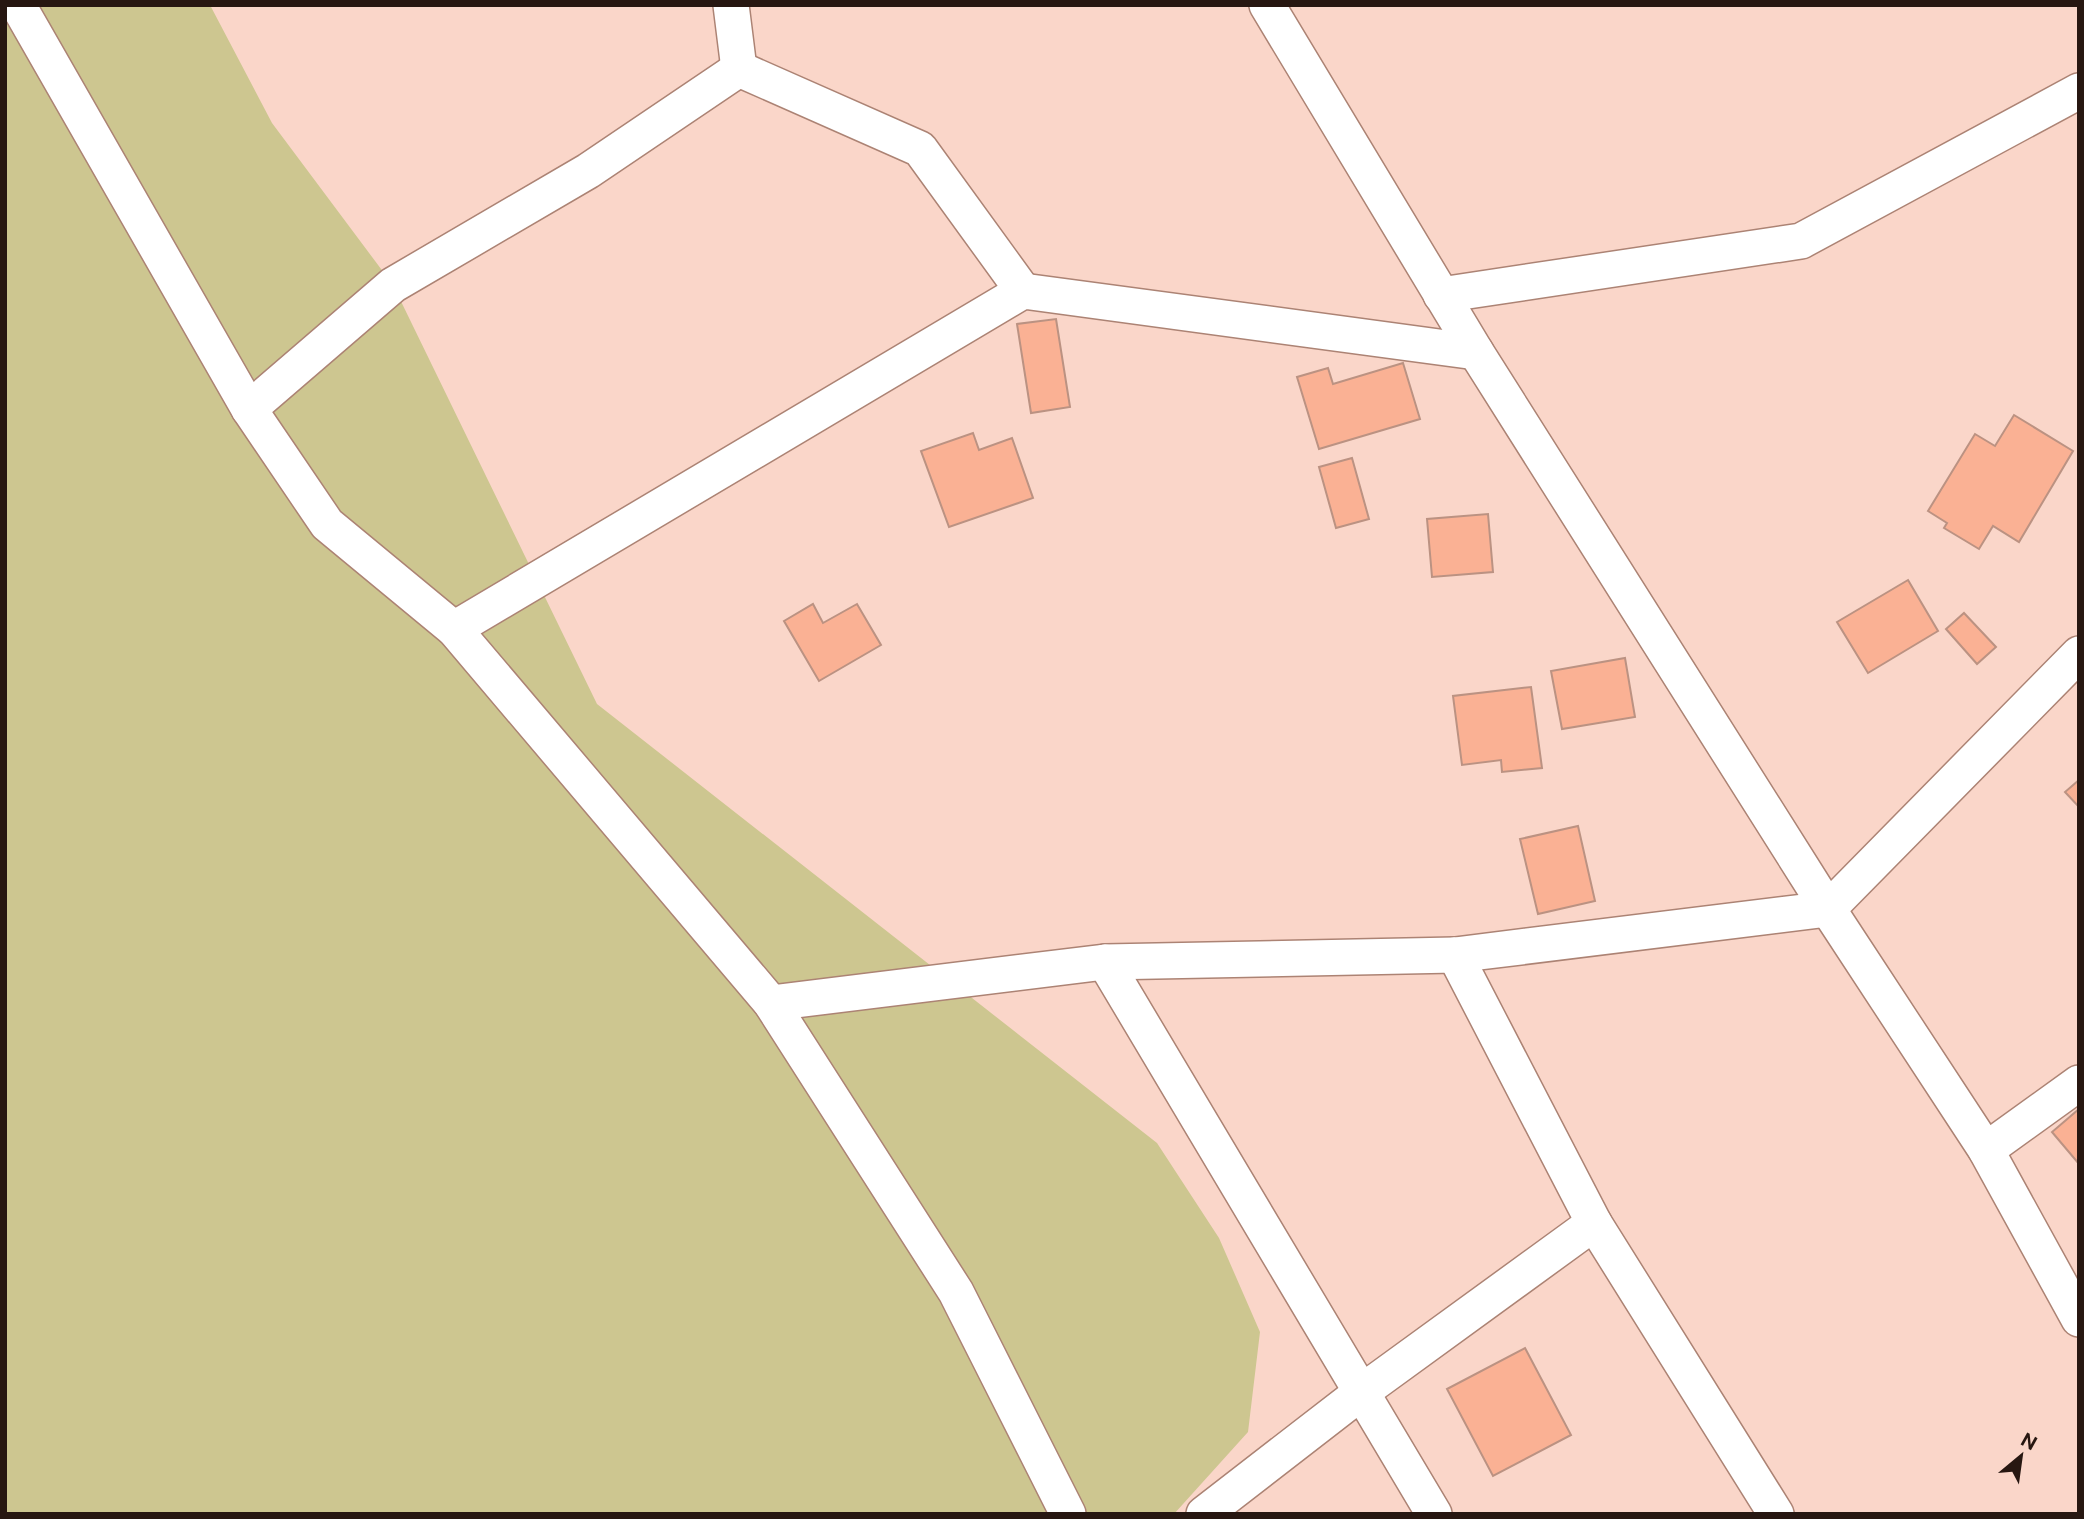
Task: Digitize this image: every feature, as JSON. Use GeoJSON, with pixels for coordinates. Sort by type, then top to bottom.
{"type":"FeatureCollection","features":[{"type":"Feature","properties":{"kind":"street"},"geometry":{"type":"LineString","coordinates":[[18,5],[249,409],[327,524],[454,629],[771,1003],[956,1292],[1068,1514]]}},
{"type":"Feature","properties":{"kind":"street"},"geometry":{"type":"LineString","coordinates":[[731,5],[739,68]]}},
{"type":"Feature","properties":{"kind":"street"},"geometry":{"type":"LineString","coordinates":[[1267,5],[1476,352],[1828,909],[1986,1150],[2079,1318]]}},
{"type":"Feature","properties":{"kind":"street"},"geometry":{"type":"LineString","coordinates":[[249,409],[393,285],[588,171],[739,68]]}},
{"type":"Feature","properties":{"kind":"street"},"geometry":{"type":"LineString","coordinates":[[739,68],[920,149],[1023,291]]}},
{"type":"Feature","properties":{"kind":"street"},"geometry":{"type":"LineString","coordinates":[[1441,295],[1801,241],[2079,90]]}},
{"type":"Feature","properties":{"kind":"street"},"geometry":{"type":"LineString","coordinates":[[454,629],[1023,291],[1476,352]]}},
{"type":"Feature","properties":{"kind":"street"},"geometry":{"type":"LineString","coordinates":[[771,1003],[1105,962],[1455,955],[1828,909],[2079,654]]}},
{"type":"Feature","properties":{"kind":"street"},"geometry":{"type":"LineString","coordinates":[[1455,955],[1594,1223],[1776,1514]]}},
{"type":"Feature","properties":{"kind":"street"},"geometry":{"type":"LineString","coordinates":[[1105,962],[1434,1514]]}},
{"type":"Feature","properties":{"kind":"street"},"geometry":{"type":"LineString","coordinates":[[1986,1150],[2079,1083]]}},
{"type":"Feature","properties":{"kind":"street"},"geometry":{"type":"LineString","coordinates":[[1204,1514],[1363,1391],[1594,1223]]}},
{"type":"Feature","properties":{"kind":"shaded area"},"geometry":{"type":"Polygon","coordinates":[[[5,5],[210,5],[272,123],[393,285],[597,704],[1157,1143],[1219,1238],[1260,1332],[1248,1432],[1174,1514],[5,1514],[5,5]]]}},
{"type":"Feature","properties":{"kind":"building"},"geometry":{"type":"Polygon","coordinates":[[[1056,319],[1070,407],[1031,413],[1017,324],[1056,319]]]}},
{"type":"Feature","properties":{"kind":"building"},"geometry":{"type":"Polygon","coordinates":[[[1403,363],[1420,419],[1319,449],[1297,377],[1328,368],[1333,384],[1403,363]]]}},
{"type":"Feature","properties":{"kind":"building"},"geometry":{"type":"Polygon","coordinates":[[[2014,415],[2073,451],[2019,542],[1993,526],[1979,549],[1944,528],[1947,523],[1928,511],[1975,434],[1995,446],[2014,415]]]}},
{"type":"Feature","properties":{"kind":"building"},"geometry":{"type":"Polygon","coordinates":[[[973,433],[979,450],[1012,438],[1033,498],[949,527],[921,451],[973,433]]]}},
{"type":"Feature","properties":{"kind":"building"},"geometry":{"type":"Polygon","coordinates":[[[1352,458],[1369,519],[1336,528],[1319,467],[1352,458]]]}},
{"type":"Feature","properties":{"kind":"building"},"geometry":{"type":"Polygon","coordinates":[[[1488,514],[1493,572],[1432,577],[1427,519],[1488,514]]]}},
{"type":"Feature","properties":{"kind":"building"},"geometry":{"type":"Polygon","coordinates":[[[1908,580],[1938,631],[1868,673],[1837,622],[1908,580]]]}},
{"type":"Feature","properties":{"kind":"building"},"geometry":{"type":"Polygon","coordinates":[[[813,604],[823,623],[857,604],[881,645],[819,681],[784,621],[813,604]]]}},
{"type":"Feature","properties":{"kind":"building"},"geometry":{"type":"Polygon","coordinates":[[[1964,613],[1996,647],[1977,664],[1946,629],[1964,613]]]}},
{"type":"Feature","properties":{"kind":"building"},"geometry":{"type":"Polygon","coordinates":[[[1625,658],[1635,717],[1562,729],[1551,671],[1625,658]]]}},
{"type":"Feature","properties":{"kind":"building"},"geometry":{"type":"Polygon","coordinates":[[[1531,687],[1542,768],[1502,772],[1501,760],[1462,765],[1453,696],[1531,687]]]}},
{"type":"Feature","properties":{"kind":"building"},"geometry":{"type":"Polygon","coordinates":[[[2079,780],[2079,807],[2065,792],[2079,780]]]}},
{"type":"Feature","properties":{"kind":"building"},"geometry":{"type":"Polygon","coordinates":[[[1578,826],[1595,901],[1538,914],[1520,839],[1578,826]]]}},
{"type":"Feature","properties":{"kind":"building"},"geometry":{"type":"Polygon","coordinates":[[[2079,1109],[2079,1164],[2052,1132],[2079,1109]]]}},
{"type":"Feature","properties":{"kind":"building"},"geometry":{"type":"Polygon","coordinates":[[[1525,1348],[1571,1435],[1493,1476],[1447,1389],[1525,1348]]]}}]}
